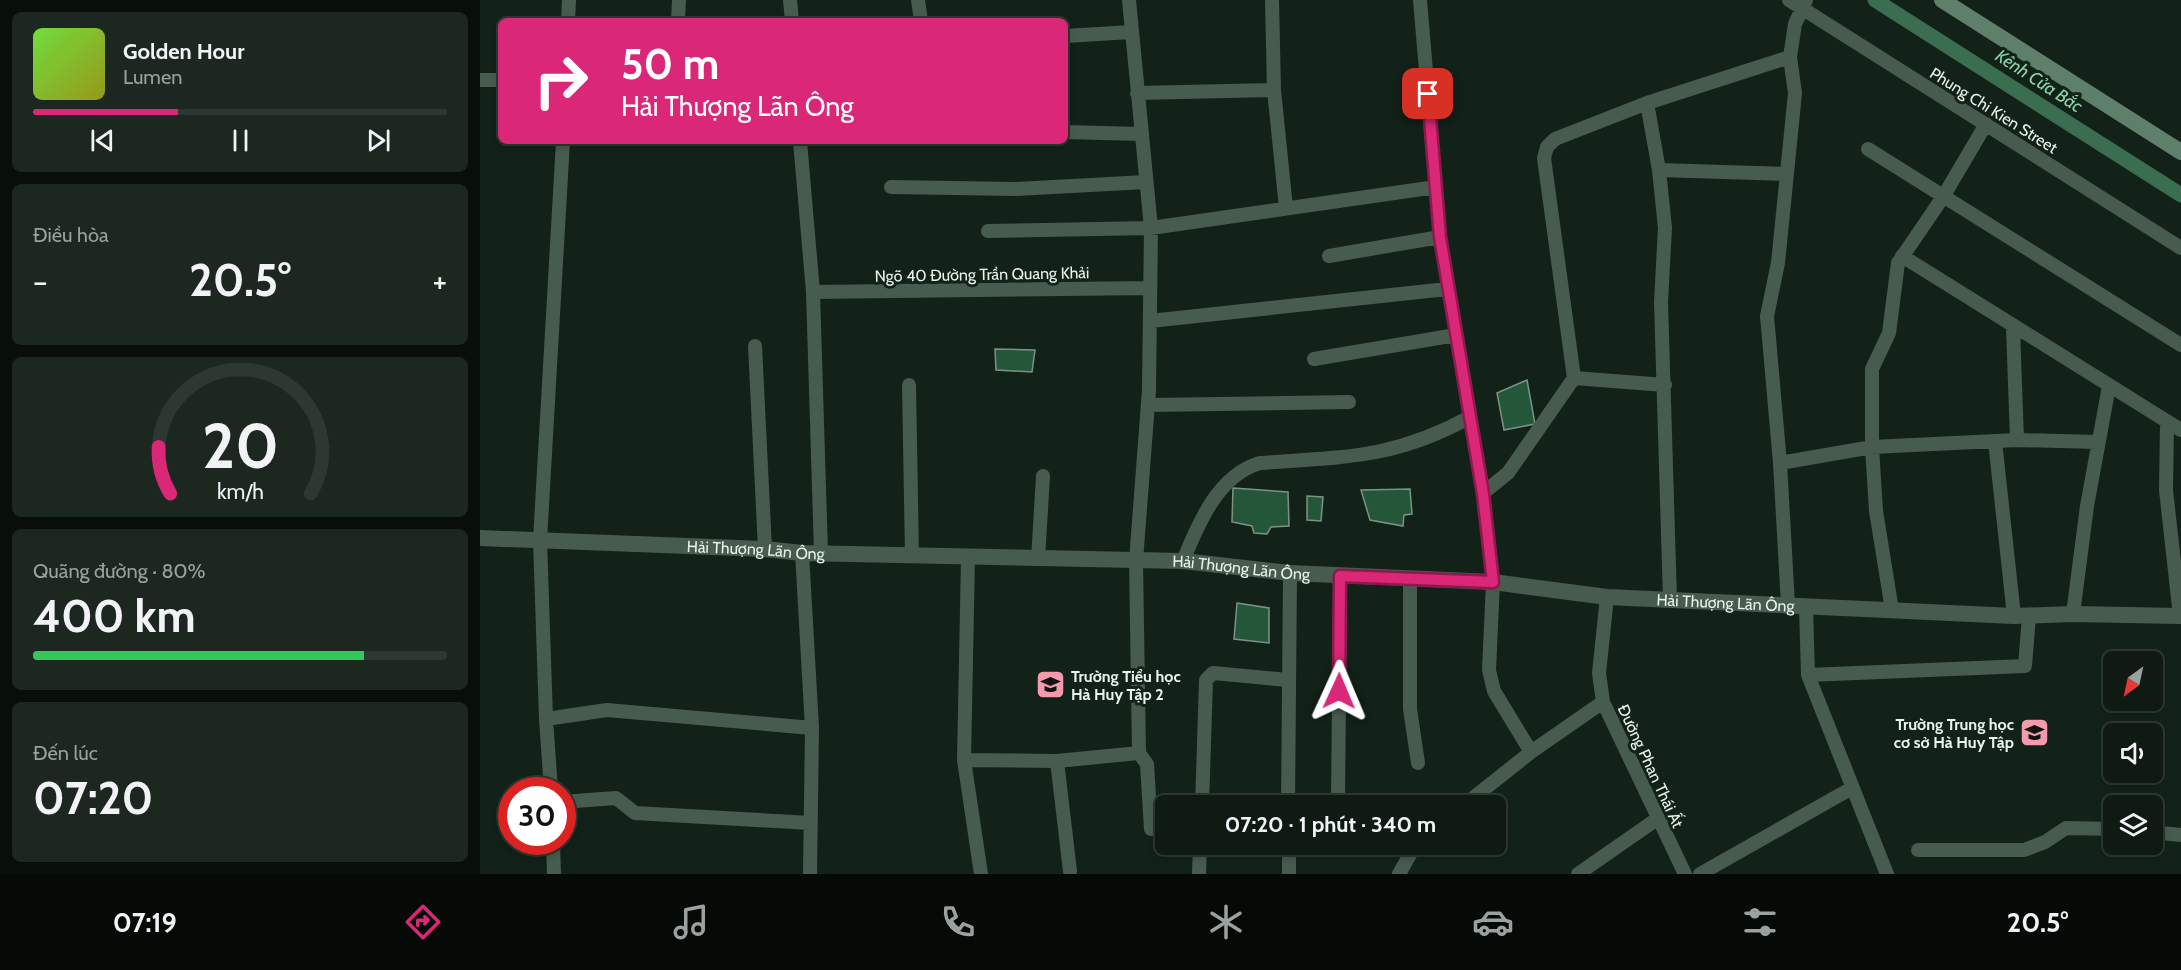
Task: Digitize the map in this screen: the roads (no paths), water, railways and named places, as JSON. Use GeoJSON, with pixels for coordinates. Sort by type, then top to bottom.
{"type":"FeatureCollection","features":[{"type":"Feature","properties":{"kind":"main road"},"geometry":{"type":"LineString","coordinates":[[1942,0],[2181,152]]}},
{"type":"Feature","properties":{"kind":"street"},"geometry":{"type":"LineString","coordinates":[[568,18],[569,0]]}},
{"type":"Feature","properties":{"kind":"street"},"geometry":{"type":"LineString","coordinates":[[678,18],[679,0]]}},
{"type":"Feature","properties":{"kind":"street"},"geometry":{"type":"LineString","coordinates":[[790,0],[792,18]]}},
{"type":"Feature","properties":{"kind":"street"},"geometry":{"type":"LineString","coordinates":[[918,0],[921,18]]}},
{"type":"Feature","properties":{"kind":"street"},"geometry":{"type":"LineString","coordinates":[[1129,0],[1151,228],[1148,405],[1136,561],[1139,753],[1147,764],[1151,829]]}},
{"type":"Feature","properties":{"kind":"street"},"geometry":{"type":"LineString","coordinates":[[1272,0],[1274,90],[1286,208]]}},
{"type":"Feature","properties":{"kind":"street"},"geometry":{"type":"LineString","coordinates":[[1420,0],[1440,237],[1483,494],[1493,582],[1489,670],[1491,683],[1531,752]]}},
{"type":"Feature","properties":{"kind":"street"},"geometry":{"type":"LineString","coordinates":[[1788,605],[1780,463],[1767,316],[1778,263],[1796,93],[1790,57],[1798,3]]}},
{"type":"Feature","properties":{"kind":"street","name":"Phung Chi Kien Street"},"geometry":{"type":"LineString","coordinates":[[1798,3],[2181,249]]}},
{"type":"Feature","properties":{"kind":"street"},"geometry":{"type":"LineString","coordinates":[[1068,36],[1131,32]]}},
{"type":"Feature","properties":{"kind":"street"},"geometry":{"type":"LineString","coordinates":[[1483,494],[1513,467],[1574,378],[1544,152],[1556,139],[1647,103],[1790,57]]}},
{"type":"Feature","properties":{"kind":"street"},"geometry":{"type":"LineString","coordinates":[[480,80],[498,80]]}},
{"type":"Feature","properties":{"kind":"street"},"geometry":{"type":"LineString","coordinates":[[1137,93],[1274,90]]}},
{"type":"Feature","properties":{"kind":"street"},"geometry":{"type":"LineString","coordinates":[[1647,103],[1659,170],[1665,228],[1660,302],[1665,385],[1670,599]]}},
{"type":"Feature","properties":{"kind":"street"},"geometry":{"type":"LineString","coordinates":[[1892,609],[1879,534],[1872,447],[1872,369],[1889,333],[1895,274],[1902,256],[1942,197],[1986,123]]}},
{"type":"Feature","properties":{"kind":"street"},"geometry":{"type":"LineString","coordinates":[[1068,132],[1141,134]]}},
{"type":"Feature","properties":{"kind":"street"},"geometry":{"type":"LineString","coordinates":[[550,777],[540,540],[563,144]]}},
{"type":"Feature","properties":{"kind":"street"},"geometry":{"type":"LineString","coordinates":[[800,144],[813,292],[821,553]]}},
{"type":"Feature","properties":{"kind":"street"},"geometry":{"type":"LineString","coordinates":[[1868,149],[2181,345]]}},
{"type":"Feature","properties":{"kind":"street"},"geometry":{"type":"LineString","coordinates":[[1659,170],[1787,174]]}},
{"type":"Feature","properties":{"kind":"street"},"geometry":{"type":"LineString","coordinates":[[891,187],[1016,189],[1146,183]]}},
{"type":"Feature","properties":{"kind":"street"},"geometry":{"type":"LineString","coordinates":[[988,231],[1151,228],[1436,187]]}},
{"type":"Feature","properties":{"kind":"street"},"geometry":{"type":"LineString","coordinates":[[1329,256],[1440,237]]}},
{"type":"Feature","properties":{"kind":"street"},"geometry":{"type":"LineString","coordinates":[[1902,256],[2013,328],[2181,430]]}},
{"type":"Feature","properties":{"kind":"street","name":"Ngõ 40 Đường Trần Quang Khải"},"geometry":{"type":"LineString","coordinates":[[813,292],[1150,288]]}},
{"type":"Feature","properties":{"kind":"street"},"geometry":{"type":"LineString","coordinates":[[1150,321],[1447,289]]}},
{"type":"Feature","properties":{"kind":"street"},"geometry":{"type":"LineString","coordinates":[[2013,328],[2017,440]]}},
{"type":"Feature","properties":{"kind":"street"},"geometry":{"type":"LineString","coordinates":[[1314,360],[1456,335]]}},
{"type":"Feature","properties":{"kind":"street"},"geometry":{"type":"LineString","coordinates":[[755,346],[765,549]]}},
{"type":"Feature","properties":{"kind":"street"},"geometry":{"type":"LineString","coordinates":[[1574,378],[1665,385]]}},
{"type":"Feature","properties":{"kind":"street"},"geometry":{"type":"LineString","coordinates":[[909,385],[912,556]]}},
{"type":"Feature","properties":{"kind":"street"},"geometry":{"type":"LineString","coordinates":[[2073,614],[2098,442],[2109,386]]}},
{"type":"Feature","properties":{"kind":"street"},"geometry":{"type":"LineString","coordinates":[[1148,405],[1349,402]]}},
{"type":"Feature","properties":{"kind":"street"},"geometry":{"type":"LineString","coordinates":[[1183,561],[1210,505],[1231,479],[1247,467],[1268,463],[1363,456],[1435,436],[1470,417]]}},
{"type":"Feature","properties":{"kind":"street"},"geometry":{"type":"LineString","coordinates":[[2167,422],[2166,490],[2180,616]]}},
{"type":"Feature","properties":{"kind":"street"},"geometry":{"type":"LineString","coordinates":[[1780,463],[1872,447],[2017,440],[2098,442]]}},
{"type":"Feature","properties":{"kind":"street"},"geometry":{"type":"LineString","coordinates":[[1808,675],[2025,666],[2022,616],[1995,441]]}},
{"type":"Feature","properties":{"kind":"street"},"geometry":{"type":"LineString","coordinates":[[1038,559],[1043,476]]}},
{"type":"Feature","properties":{"kind":"street","name":"Hải Thượng Lãn Ông"},"geometry":{"type":"LineString","coordinates":[[480,538],[765,549],[802,553],[1183,561],[1290,573],[1493,582],[1607,597],[2022,616],[2073,614],[2180,616]]}},
{"type":"Feature","properties":{"kind":"street"},"geometry":{"type":"LineString","coordinates":[[802,553],[812,728],[810,874]]}},
{"type":"Feature","properties":{"kind":"street"},"geometry":{"type":"LineString","coordinates":[[968,558],[964,760],[981,874]]}},
{"type":"Feature","properties":{"kind":"street"},"geometry":{"type":"LineString","coordinates":[[1288,795],[1287,680],[1290,573]]}},
{"type":"Feature","properties":{"kind":"street"},"geometry":{"type":"LineString","coordinates":[[1338,795],[1340,576]]}},
{"type":"Feature","properties":{"kind":"street"},"geometry":{"type":"LineString","coordinates":[[1410,578],[1410,709],[1418,763]]}},
{"type":"Feature","properties":{"kind":"street","name":"Đường Phan Thái Ất"},"geometry":{"type":"LineString","coordinates":[[1607,597],[1599,674],[1604,702],[1657,819],[1685,874]]}},
{"type":"Feature","properties":{"kind":"street"},"geometry":{"type":"LineString","coordinates":[[1806,607],[1808,675],[1887,874]]}},
{"type":"Feature","properties":{"kind":"street"},"geometry":{"type":"LineString","coordinates":[[1202,795],[1206,680],[1213,673],[1287,680]]}},
{"type":"Feature","properties":{"kind":"street"},"geometry":{"type":"LineString","coordinates":[[1477,795],[1531,752],[1604,702]]}},
{"type":"Feature","properties":{"kind":"street"},"geometry":{"type":"LineString","coordinates":[[546,719],[607,710],[812,728]]}},
{"type":"Feature","properties":{"kind":"street"},"geometry":{"type":"LineString","coordinates":[[964,760],[1057,761],[1135,756],[1139,753]]}},
{"type":"Feature","properties":{"kind":"street"},"geometry":{"type":"LineString","coordinates":[[1057,761],[1070,871]]}},
{"type":"Feature","properties":{"kind":"street"},"geometry":{"type":"LineString","coordinates":[[1700,874],[1852,788]]}},
{"type":"Feature","properties":{"kind":"street"},"geometry":{"type":"LineString","coordinates":[[576,801],[616,798],[635,813],[810,823]]}},
{"type":"Feature","properties":{"kind":"street"},"geometry":{"type":"LineString","coordinates":[[1578,874],[1657,819]]}},
{"type":"Feature","properties":{"kind":"street"},"geometry":{"type":"LineString","coordinates":[[1918,850],[2024,850],[2045,842],[2066,828],[2103,829]]}},
{"type":"Feature","properties":{"kind":"street"},"geometry":{"type":"LineString","coordinates":[[2163,833],[2181,835]]}},
{"type":"Feature","properties":{"kind":"street"},"geometry":{"type":"LineString","coordinates":[[553,855],[554,874]]}},
{"type":"Feature","properties":{"kind":"street"},"geometry":{"type":"LineString","coordinates":[[1199,874],[1200,855]]}},
{"type":"Feature","properties":{"kind":"street"},"geometry":{"type":"LineString","coordinates":[[1289,855],[1289,874]]}},
{"type":"Feature","properties":{"kind":"street"},"geometry":{"type":"LineString","coordinates":[[1400,874],[1410,855]]}},
{"type":"Feature","properties":{"kind":"waterway","name":"Kênh Cửa Bắc"},"geometry":{"type":"LineString","coordinates":[[1875,0],[2181,195]]}},
{"type":"Feature","properties":{"kind":"place","name":"Trường Tiểu học Hà Huy Tập 2"},"geometry":{"type":"Point","coordinates":[1050,685]}},
{"type":"Feature","properties":{"kind":"place","name":"Trường Trung học cơ sở Hà Huy Tập"},"geometry":{"type":"Point","coordinates":[2035,733]}}]}
